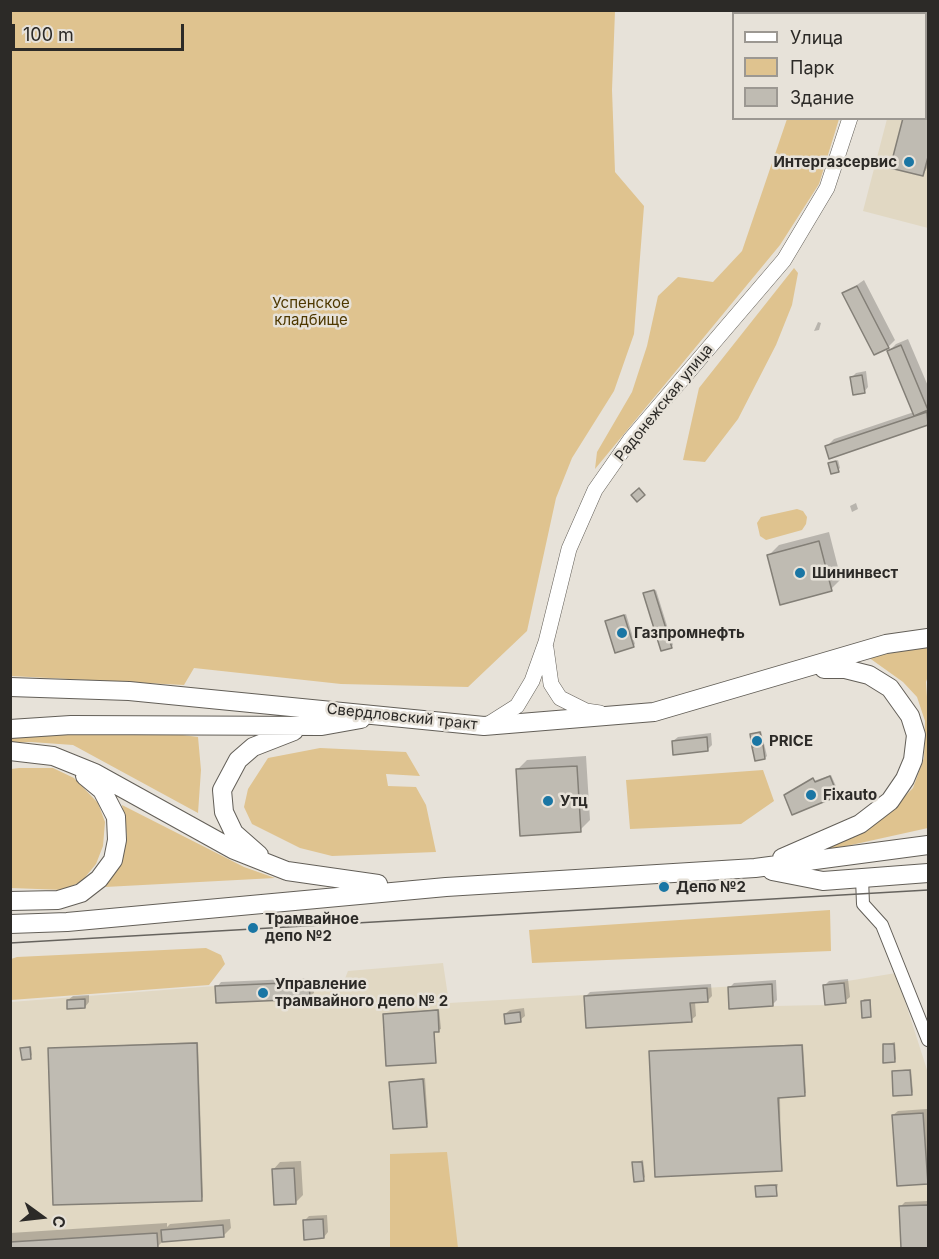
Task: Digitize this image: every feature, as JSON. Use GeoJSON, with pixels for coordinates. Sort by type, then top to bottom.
{"type":"FeatureCollection","features":[{"type":"Feature","properties":{"kind":"main road","name":"Свердловский тракт"},"geometry":{"type":"LineString","coordinates":[[10,687],[129,691],[484,726],[654,712],[886,644],[928,638]]}},
{"type":"Feature","properties":{"kind":"main road"},"geometry":{"type":"LineString","coordinates":[[755,868],[829,839],[860,824],[890,801],[905,779],[913,760],[916,735],[910,716],[890,688],[869,675],[845,669],[802,668]]}},
{"type":"Feature","properties":{"kind":"main road"},"geometry":{"type":"LineString","coordinates":[[10,729],[71,725],[322,726],[387,715]]}},
{"type":"Feature","properties":{"kind":"main road","name":"Свердловский тракт"},"geometry":{"type":"LineString","coordinates":[[287,871],[253,851],[234,833],[224,812],[222,790],[238,760],[253,747],[283,733],[322,726]]}},
{"type":"Feature","properties":{"kind":"main road"},"geometry":{"type":"LineString","coordinates":[[10,751],[53,756],[95,773],[234,850],[287,871],[362,884],[446,887]]}},
{"type":"Feature","properties":{"kind":"main road"},"geometry":{"type":"LineString","coordinates":[[10,901],[58,900],[81,893],[99,879],[112,860],[117,840],[116,817],[102,790],[79,770],[53,756]]}},
{"type":"Feature","properties":{"kind":"main road"},"geometry":{"type":"LineString","coordinates":[[10,924],[67,922],[446,887],[755,868],[928,845]]}},
{"type":"Feature","properties":{"kind":"main road"},"geometry":{"type":"LineString","coordinates":[[755,868],[823,881],[928,873]]}},
{"type":"Feature","properties":{"kind":"street","name":"Радонежская улица"},"geometry":{"type":"LineString","coordinates":[[484,726],[517,705],[532,681],[546,642],[569,549],[595,490],[630,440],[784,260],[827,188],[849,120]]}},
{"type":"Feature","properties":{"kind":"street"},"geometry":{"type":"LineString","coordinates":[[546,642],[551,684],[560,698],[586,711],[626,716]]}},
{"type":"Feature","properties":{"kind":"street"},"geometry":{"type":"LineString","coordinates":[[862,878],[863,904],[882,925],[928,1040]]}},
{"type":"Feature","properties":{"kind":"shaded area"},"geometry":{"type":"Polygon","coordinates":[[[928,11],[928,228],[863,211],[887,120],[927,120],[927,12],[914,12],[928,11]]]}},
{"type":"Feature","properties":{"kind":"shaded area"},"geometry":{"type":"Polygon","coordinates":[[[443,963],[449,1003],[772,984],[774,1006],[825,1005],[823,985],[896,973],[928,1073],[928,1248],[11,1248],[11,1002],[215,986],[344,981],[348,971],[443,963]]]}},
{"type":"Feature","properties":{"kind":"green space","name":"Успенское кладбище"},"geometry":{"type":"Polygon","coordinates":[[[10,11],[615,11],[612,90],[615,172],[644,206],[634,334],[614,391],[572,458],[556,498],[527,631],[468,687],[341,684],[194,668],[184,685],[11,676],[10,11]]]}},
{"type":"Feature","properties":{"kind":"green space"},"geometry":{"type":"Polygon","coordinates":[[[787,120],[839,120],[819,184],[780,245],[595,469],[597,452],[632,392],[647,346],[658,296],[678,277],[713,282],[742,251],[787,120]]]}},
{"type":"Feature","properties":{"kind":"green space"},"geometry":{"type":"Polygon","coordinates":[[[794,268],[798,273],[792,305],[776,345],[738,419],[705,462],[683,460],[699,388],[794,268]]]}},
{"type":"Feature","properties":{"kind":"green space"},"geometry":{"type":"Polygon","coordinates":[[[797,509],[803,511],[807,517],[802,530],[766,540],[760,536],[757,523],[761,517],[797,509]]]}},
{"type":"Feature","properties":{"kind":"green space"},"geometry":{"type":"Polygon","coordinates":[[[928,647],[926,682],[928,828],[833,849],[826,847],[881,820],[913,788],[924,758],[925,721],[917,697],[903,682],[868,657],[928,647]]]}},
{"type":"Feature","properties":{"kind":"green space"},"geometry":{"type":"Polygon","coordinates":[[[81,733],[175,734],[198,737],[201,770],[198,813],[73,745],[11,743],[11,737],[81,733]]]}},
{"type":"Feature","properties":{"kind":"green space"},"geometry":{"type":"Polygon","coordinates":[[[320,748],[406,752],[420,776],[386,774],[388,786],[416,787],[426,805],[436,852],[332,856],[300,848],[252,824],[244,807],[248,789],[268,758],[320,748]]]}},
{"type":"Feature","properties":{"kind":"green space"},"geometry":{"type":"Polygon","coordinates":[[[53,768],[74,778],[98,803],[105,822],[103,846],[96,864],[82,881],[64,890],[11,888],[11,769],[53,768]]]}},
{"type":"Feature","properties":{"kind":"green space"},"geometry":{"type":"Polygon","coordinates":[[[763,770],[774,801],[741,824],[630,829],[626,780],[763,770]]]}},
{"type":"Feature","properties":{"kind":"green space"},"geometry":{"type":"Polygon","coordinates":[[[122,805],[244,867],[275,878],[105,887],[120,866],[127,836],[122,805]]]}},
{"type":"Feature","properties":{"kind":"green space"},"geometry":{"type":"Polygon","coordinates":[[[830,910],[831,951],[532,963],[529,930],[830,910]]]}},
{"type":"Feature","properties":{"kind":"green space"},"geometry":{"type":"Polygon","coordinates":[[[206,948],[221,955],[225,964],[209,985],[11,1000],[11,959],[17,957],[206,948]]]}},
{"type":"Feature","properties":{"kind":"green space"},"geometry":{"type":"Polygon","coordinates":[[[447,1152],[458,1248],[390,1248],[390,1154],[447,1152]]]}},
{"type":"Feature","properties":{"kind":"building"},"geometry":{"type":"Polygon","coordinates":[[[776,10],[805,10],[804,12],[776,12],[776,10]]]}},
{"type":"Feature","properties":{"kind":"building"},"geometry":{"type":"Polygon","coordinates":[[[927,46],[928,157],[923,176],[890,168],[902,120],[927,120],[927,46]]]}},
{"type":"Feature","properties":{"kind":"building"},"geometry":{"type":"Polygon","coordinates":[[[857,286],[889,348],[874,355],[842,293],[857,286]]]}},
{"type":"Feature","properties":{"kind":"building"},"geometry":{"type":"Polygon","coordinates":[[[901,345],[928,410],[914,416],[887,351],[901,345]]]}},
{"type":"Feature","properties":{"kind":"building"},"geometry":{"type":"Polygon","coordinates":[[[862,375],[865,393],[853,395],[850,377],[862,375]]]}},
{"type":"Feature","properties":{"kind":"building"},"geometry":{"type":"Polygon","coordinates":[[[927,412],[928,425],[829,459],[825,446],[927,412]]]}},
{"type":"Feature","properties":{"kind":"building"},"geometry":{"type":"Polygon","coordinates":[[[836,461],[839,472],[831,474],[828,463],[836,461]]]}},
{"type":"Feature","properties":{"kind":"building"},"geometry":{"type":"Polygon","coordinates":[[[639,488],[645,495],[637,502],[631,495],[639,488]]]}},
{"type":"Feature","properties":{"kind":"building","name":"Шининвест"},"geometry":{"type":"Polygon","coordinates":[[[819,541],[832,591],[780,605],[767,555],[819,541]]]}},
{"type":"Feature","properties":{"kind":"building"},"geometry":{"type":"Polygon","coordinates":[[[654,590],[672,648],[661,651],[643,593],[654,590]]]}},
{"type":"Feature","properties":{"kind":"building"},"geometry":{"type":"Polygon","coordinates":[[[624,615],[634,647],[615,653],[605,621],[624,615]]]}},
{"type":"Feature","properties":{"kind":"building"},"geometry":{"type":"Polygon","coordinates":[[[760,732],[763,745],[752,747],[750,734],[760,732]]]}},
{"type":"Feature","properties":{"kind":"building"},"geometry":{"type":"Polygon","coordinates":[[[707,737],[708,751],[673,755],[672,741],[707,737]]]}},
{"type":"Feature","properties":{"kind":"building"},"geometry":{"type":"Polygon","coordinates":[[[763,745],[765,759],[755,761],[752,747],[763,745]]]}},
{"type":"Feature","properties":{"kind":"building","name":"Утц"},"geometry":{"type":"Polygon","coordinates":[[[577,766],[581,832],[520,836],[516,769],[577,766]]]}},
{"type":"Feature","properties":{"kind":"building","name":"Fixauto"},"geometry":{"type":"Polygon","coordinates":[[[830,776],[838,796],[792,815],[784,795],[813,778],[815,782],[830,776]]]}},
{"type":"Feature","properties":{"kind":"building","name":"Управление трамвайного депо № 2"},"geometry":{"type":"Polygon","coordinates":[[[309,982],[310,999],[216,1003],[215,986],[309,982]]]}},
{"type":"Feature","properties":{"kind":"building"},"geometry":{"type":"Polygon","coordinates":[[[844,983],[846,1003],[825,1005],[823,985],[844,983]]]}},
{"type":"Feature","properties":{"kind":"building"},"geometry":{"type":"Polygon","coordinates":[[[772,984],[773,1006],[729,1009],[728,987],[772,984]]]}},
{"type":"Feature","properties":{"kind":"building"},"geometry":{"type":"Polygon","coordinates":[[[707,988],[708,1002],[690,1003],[692,1022],[586,1028],[584,996],[707,988]]]}},
{"type":"Feature","properties":{"kind":"building"},"geometry":{"type":"Polygon","coordinates":[[[85,999],[85,1008],[67,1009],[67,1000],[85,999]]]}},
{"type":"Feature","properties":{"kind":"building"},"geometry":{"type":"Polygon","coordinates":[[[870,1000],[871,1017],[862,1018],[861,1001],[870,1000]]]}},
{"type":"Feature","properties":{"kind":"building"},"geometry":{"type":"Polygon","coordinates":[[[438,1010],[439,1032],[434,1032],[436,1063],[386,1066],[383,1014],[438,1010]]]}},
{"type":"Feature","properties":{"kind":"building"},"geometry":{"type":"Polygon","coordinates":[[[520,1012],[521,1022],[505,1024],[504,1014],[520,1012]]]}},
{"type":"Feature","properties":{"kind":"building"},"geometry":{"type":"Polygon","coordinates":[[[197,1043],[202,1201],[53,1205],[48,1048],[197,1043]]]}},
{"type":"Feature","properties":{"kind":"building"},"geometry":{"type":"Polygon","coordinates":[[[883,1044],[894,1044],[895,1062],[883,1063],[883,1044]]]}},
{"type":"Feature","properties":{"kind":"building"},"geometry":{"type":"Polygon","coordinates":[[[802,1045],[805,1096],[778,1098],[782,1171],[655,1177],[649,1051],[802,1045]]]}},
{"type":"Feature","properties":{"kind":"building"},"geometry":{"type":"Polygon","coordinates":[[[30,1047],[31,1059],[22,1060],[20,1048],[30,1047]]]}},
{"type":"Feature","properties":{"kind":"building"},"geometry":{"type":"Polygon","coordinates":[[[910,1070],[912,1095],[893,1096],[892,1071],[910,1070]]]}},
{"type":"Feature","properties":{"kind":"building"},"geometry":{"type":"Polygon","coordinates":[[[423,1079],[427,1127],[393,1129],[389,1082],[423,1079]]]}},
{"type":"Feature","properties":{"kind":"building"},"geometry":{"type":"Polygon","coordinates":[[[923,1113],[928,1184],[897,1186],[892,1115],[923,1113]]]}},
{"type":"Feature","properties":{"kind":"building"},"geometry":{"type":"Polygon","coordinates":[[[632,1162],[642,1162],[644,1181],[634,1182],[632,1162]]]}},
{"type":"Feature","properties":{"kind":"building"},"geometry":{"type":"Polygon","coordinates":[[[294,1168],[296,1204],[274,1205],[272,1169],[294,1168]]]}},
{"type":"Feature","properties":{"kind":"building"},"geometry":{"type":"Polygon","coordinates":[[[776,1185],[777,1196],[756,1197],[755,1186],[776,1185]]]}},
{"type":"Feature","properties":{"kind":"building"},"geometry":{"type":"Polygon","coordinates":[[[928,1205],[928,1248],[901,1248],[899,1206],[928,1205]]]}},
{"type":"Feature","properties":{"kind":"building"},"geometry":{"type":"Polygon","coordinates":[[[323,1219],[324,1238],[304,1240],[303,1220],[323,1219]]]}},
{"type":"Feature","properties":{"kind":"building"},"geometry":{"type":"Polygon","coordinates":[[[223,1225],[224,1237],[162,1242],[161,1230],[223,1225]]]}},
{"type":"Feature","properties":{"kind":"building"},"geometry":{"type":"Polygon","coordinates":[[[157,1233],[158,1248],[10,1248],[10,1242],[157,1233]]]}},
{"type":"Feature","properties":{"kind":"tram line"},"geometry":{"type":"LineString","coordinates":[[10,943],[928,890]]}},
{"type":"Feature","properties":{"kind":"place","name":"Интергазсервис"},"geometry":{"type":"Point","coordinates":[909,162]}},
{"type":"Feature","properties":{"kind":"place","name":"Шининвест"},"geometry":{"type":"Point","coordinates":[800,573]}},
{"type":"Feature","properties":{"kind":"place","name":"Газпромнефть"},"geometry":{"type":"Point","coordinates":[622,633]}},
{"type":"Feature","properties":{"kind":"place","name":"PRICE"},"geometry":{"type":"Point","coordinates":[757,741]}},
{"type":"Feature","properties":{"kind":"place","name":"Fixauto"},"geometry":{"type":"Point","coordinates":[811,795]}},
{"type":"Feature","properties":{"kind":"place","name":"Утц"},"geometry":{"type":"Point","coordinates":[548,801]}},
{"type":"Feature","properties":{"kind":"place","name":"Депо №2"},"geometry":{"type":"Point","coordinates":[664,887]}},
{"type":"Feature","properties":{"kind":"place","name":"Трамвайное депо №2"},"geometry":{"type":"Point","coordinates":[253,928]}},
{"type":"Feature","properties":{"kind":"place","name":"Управление трамвайного депо № 2"},"geometry":{"type":"Point","coordinates":[263,993]}}]}
